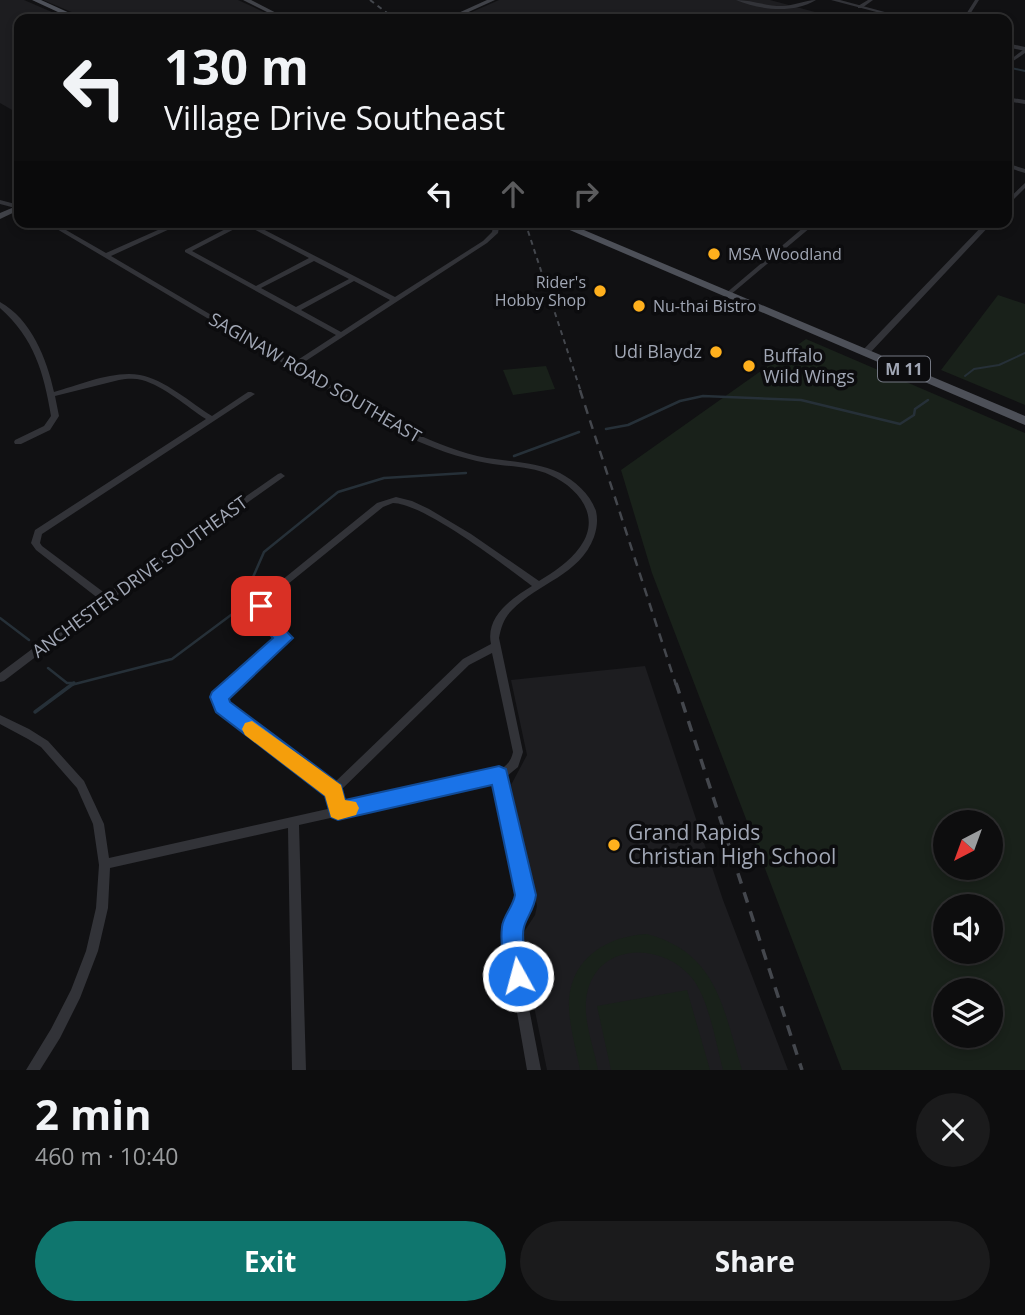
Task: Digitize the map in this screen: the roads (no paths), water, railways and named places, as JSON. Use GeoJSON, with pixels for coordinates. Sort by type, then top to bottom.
{"type":"FeatureCollection","features":[{"type":"Feature","properties":{"kind":"main road"},"geometry":{"type":"LineString","coordinates":[[35,0],[67,14]]}},
{"type":"Feature","properties":{"kind":"main road"},"geometry":{"type":"LineString","coordinates":[[246,0],[275,14]]}},
{"type":"Feature","properties":{"kind":"main road"},"geometry":{"type":"LineString","coordinates":[[459,14],[490,0]]}},
{"type":"Feature","properties":{"kind":"main road","name":"M 11"},"geometry":{"type":"LineString","coordinates":[[570,228],[1025,421]]}},
{"type":"Feature","properties":{"kind":"street"},"geometry":{"type":"LineString","coordinates":[[738,0],[781,9],[796,8],[814,0]]}},
{"type":"Feature","properties":{"kind":"street"},"geometry":{"type":"LineString","coordinates":[[834,0],[888,14]]}},
{"type":"Feature","properties":{"kind":"street"},"geometry":{"type":"LineString","coordinates":[[860,7],[871,0]]}},
{"type":"Feature","properties":{"kind":"street"},"geometry":{"type":"LineString","coordinates":[[1012,199],[1025,185]]}},
{"type":"Feature","properties":{"kind":"street","name":"SAGINAW ROAD SOUTHEAST"},"geometry":{"type":"LineString","coordinates":[[58,228],[432,445],[464,456],[544,470],[577,489],[592,512],[591,536],[577,560],[503,613],[494,628],[518,752],[517,761],[499,775]]}},
{"type":"Feature","properties":{"kind":"street"},"geometry":{"type":"LineString","coordinates":[[61,230],[66,228]]}},
{"type":"Feature","properties":{"kind":"street"},"geometry":{"type":"LineString","coordinates":[[106,256],[169,228]]}},
{"type":"Feature","properties":{"kind":"street"},"geometry":{"type":"LineString","coordinates":[[232,228],[187,251],[342,335]]}},
{"type":"Feature","properties":{"kind":"street"},"geometry":{"type":"LineString","coordinates":[[255,228],[395,300]]}},
{"type":"Feature","properties":{"kind":"street"},"geometry":{"type":"LineString","coordinates":[[293,366],[491,238],[494,228]]}},
{"type":"Feature","properties":{"kind":"street"},"geometry":{"type":"LineString","coordinates":[[727,295],[807,228]]}},
{"type":"Feature","properties":{"kind":"street"},"geometry":{"type":"LineString","coordinates":[[865,353],[984,228]]}},
{"type":"Feature","properties":{"kind":"street"},"geometry":{"type":"LineString","coordinates":[[256,288],[313,259]]}},
{"type":"Feature","properties":{"kind":"street"},"geometry":{"type":"LineString","coordinates":[[296,310],[353,279]]}},
{"type":"Feature","properties":{"kind":"street"},"geometry":{"type":"LineString","coordinates":[[0,304],[14,315],[34,342],[45,366],[55,416],[53,423],[18,442]]}},
{"type":"Feature","properties":{"kind":"street"},"geometry":{"type":"LineString","coordinates":[[52,395],[124,377],[139,377],[151,380],[211,419]]}},
{"type":"Feature","properties":{"kind":"street"},"geometry":{"type":"LineString","coordinates":[[106,599],[39,548],[35,543],[38,532],[251,394]]}},
{"type":"Feature","properties":{"kind":"street","name":"ANCHESTER DRIVE SOUTHEAST"},"geometry":{"type":"LineString","coordinates":[[0,678],[106,599],[281,476]]}},
{"type":"Feature","properties":{"kind":"street"},"geometry":{"type":"LineString","coordinates":[[338,811],[334,791],[222,707],[219,697],[284,638],[261,615],[261,606],[269,595],[380,505],[395,500],[414,505],[539,586]]}},
{"type":"Feature","properties":{"kind":"street"},"geometry":{"type":"LineString","coordinates":[[334,791],[467,662],[496,646]]}},
{"type":"Feature","properties":{"kind":"street"},"geometry":{"type":"LineString","coordinates":[[0,719],[29,733],[67,766],[94,814],[106,863],[105,894],[99,930],[88,967],[70,1008],[33,1070]]}},
{"type":"Feature","properties":{"kind":"street"},"geometry":{"type":"LineString","coordinates":[[106,863],[499,775],[526,895],[523,909],[513,926],[514,953],[534,1070]]}},
{"type":"Feature","properties":{"kind":"street"},"geometry":{"type":"LineString","coordinates":[[293,822],[299,1070]]}},
{"type":"Feature","properties":{"kind":"waterway"},"geometry":{"type":"LineString","coordinates":[[1012,68],[1025,71]]}},
{"type":"Feature","properties":{"kind":"waterway"},"geometry":{"type":"LineString","coordinates":[[965,376],[974,369],[999,365],[1025,353]]}},
{"type":"Feature","properties":{"kind":"waterway"},"geometry":{"type":"LineString","coordinates":[[606,429],[628,425],[680,401],[703,396],[801,400],[900,424],[914,415],[915,409],[928,400]]}},
{"type":"Feature","properties":{"kind":"waterway"},"geometry":{"type":"LineString","coordinates":[[514,456],[579,432]]}},
{"type":"Feature","properties":{"kind":"waterway"},"geometry":{"type":"LineString","coordinates":[[71,685],[172,659],[239,609],[264,552],[338,492],[384,478],[466,473]]}},
{"type":"Feature","properties":{"kind":"waterway"},"geometry":{"type":"LineString","coordinates":[[0,618],[29,640]]}},
{"type":"Feature","properties":{"kind":"waterway"},"geometry":{"type":"LineString","coordinates":[[48,668],[67,683],[74,683],[71,685]]}},
{"type":"Feature","properties":{"kind":"waterway"},"geometry":{"type":"LineString","coordinates":[[35,712],[71,685]]}},
{"type":"Feature","properties":{"kind":"railway"},"geometry":{"type":"LineString","coordinates":[[370,0],[388,14]]}},
{"type":"Feature","properties":{"kind":"railway"},"geometry":{"type":"LineString","coordinates":[[527,228],[581,392]]}},
{"type":"Feature","properties":{"kind":"railway"},"geometry":{"type":"LineString","coordinates":[[580,390],[676,685]]}},
{"type":"Feature","properties":{"kind":"railway"},"geometry":{"type":"LineString","coordinates":[[676,683],[802,1070]]}},
{"type":"Feature","properties":{"kind":"place","name":"MSA Woodland"},"geometry":{"type":"Point","coordinates":[714,254]}},
{"type":"Feature","properties":{"kind":"place","name":"Rider's Hobby Shop"},"geometry":{"type":"Point","coordinates":[600,291]}},
{"type":"Feature","properties":{"kind":"place","name":"Nu-thai Bistro"},"geometry":{"type":"Point","coordinates":[639,306]}},
{"type":"Feature","properties":{"kind":"place","name":"Udi Blaydz"},"geometry":{"type":"Point","coordinates":[716,352]}},
{"type":"Feature","properties":{"kind":"place","name":"Buffalo Wild Wings"},"geometry":{"type":"Point","coordinates":[749,366]}},
{"type":"Feature","properties":{"kind":"place","name":"Grand Rapids Christian High School"},"geometry":{"type":"Point","coordinates":[614,845]}}]}
